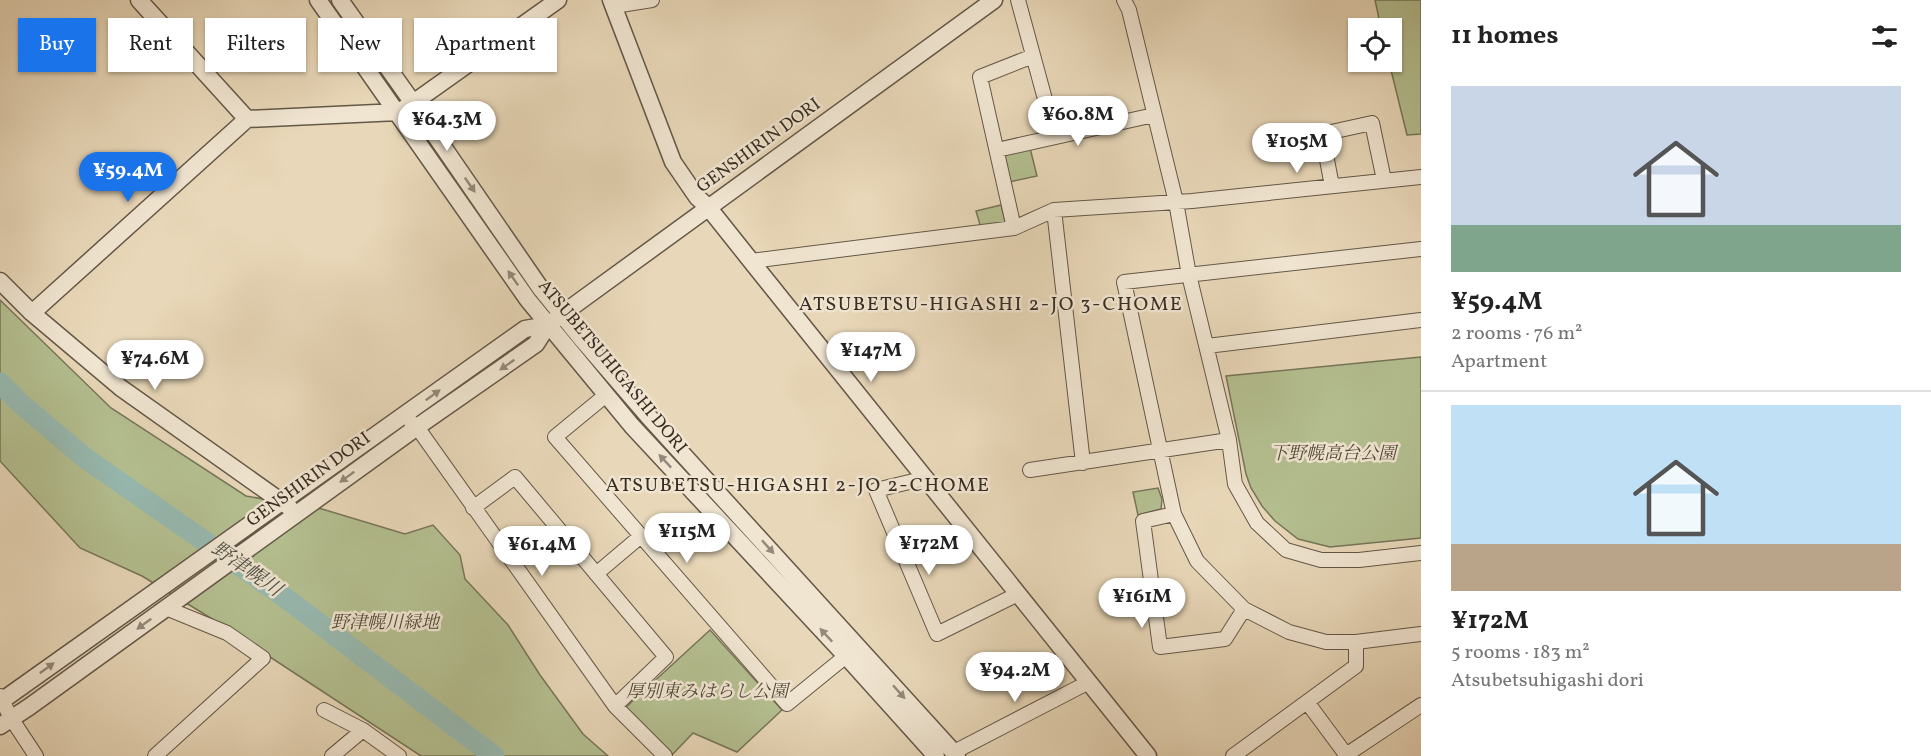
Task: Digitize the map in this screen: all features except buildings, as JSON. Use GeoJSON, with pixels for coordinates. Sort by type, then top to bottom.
{"type":"FeatureCollection","features":[{"type":"Feature","properties":{"kind":"street"},"geometry":{"type":"LineString","coordinates":[[140,0],[247,119]]}},
{"type":"Feature","properties":{"kind":"street","name":"ATSUBETSUHIGASHI DORI"},"geometry":{"type":"LineString","coordinates":[[318,0],[528,300],[548,325],[632,426],[936,756]]}},
{"type":"Feature","properties":{"kind":"street","name":"ATSUBETSUHIGASHI DORI"},"geometry":{"type":"LineString","coordinates":[[340,0],[541,289],[562,315],[648,416],[956,754]]}},
{"type":"Feature","properties":{"kind":"street"},"geometry":{"type":"LineString","coordinates":[[32,313],[247,119],[398,112],[558,0]]}},
{"type":"Feature","properties":{"kind":"street"},"geometry":{"type":"LineString","coordinates":[[652,0],[612,3],[673,162],[697,197],[708,207],[1148,756]]}},
{"type":"Feature","properties":{"kind":"street","name":"GENSHIRIN DORI"},"geometry":{"type":"LineString","coordinates":[[5,722],[417,427],[536,345],[548,325],[994,0]]}},
{"type":"Feature","properties":{"kind":"street"},"geometry":{"type":"LineString","coordinates":[[1018,0],[1055,136]]}},
{"type":"Feature","properties":{"kind":"street"},"geometry":{"type":"LineString","coordinates":[[1124,0],[1129,10],[1176,202],[1189,275],[1229,440],[1235,484],[1257,523],[1286,550],[1321,560],[1359,560],[1421,553]]}},
{"type":"Feature","properties":{"kind":"street"},"geometry":{"type":"LineString","coordinates":[[1014,228],[980,77],[1033,56]]}},
{"type":"Feature","properties":{"kind":"street"},"geometry":{"type":"LineString","coordinates":[[996,150],[1154,115]]}},
{"type":"Feature","properties":{"kind":"street"},"geometry":{"type":"LineString","coordinates":[[1332,186],[1322,134],[1372,123],[1384,180]]}},
{"type":"Feature","properties":{"kind":"street"},"geometry":{"type":"LineString","coordinates":[[751,261],[1014,228],[1054,210],[1176,202],[1421,177]]}},
{"type":"Feature","properties":{"kind":"street"},"geometry":{"type":"LineString","coordinates":[[1054,210],[1083,463]]}},
{"type":"Feature","properties":{"kind":"street"},"geometry":{"type":"LineString","coordinates":[[1421,249],[1124,282],[1174,514],[1197,561],[1244,609],[1289,632],[1326,642],[1356,642],[1421,634]]}},
{"type":"Feature","properties":{"kind":"street"},"geometry":{"type":"LineString","coordinates":[[0,281],[32,313],[121,388],[283,501],[296,514]]}},
{"type":"Feature","properties":{"kind":"street"},"geometry":{"type":"LineString","coordinates":[[1207,346],[1421,320]]}},
{"type":"Feature","properties":{"kind":"street","name":"GENSHIRIN DORI"},"geometry":{"type":"LineString","coordinates":[[1,699],[525,329],[548,325]]}},
{"type":"Feature","properties":{"kind":"street"},"geometry":{"type":"LineString","coordinates":[[606,395],[555,437],[787,704],[846,656]]}},
{"type":"Feature","properties":{"kind":"street"},"geometry":{"type":"LineString","coordinates":[[404,416],[417,427],[615,706],[665,756]]}},
{"type":"Feature","properties":{"kind":"street"},"geometry":{"type":"LineString","coordinates":[[1030,470],[1229,440]]}},
{"type":"Feature","properties":{"kind":"street"},"geometry":{"type":"LineString","coordinates":[[474,508],[514,477],[666,657],[615,706]]}},
{"type":"Feature","properties":{"kind":"street"},"geometry":{"type":"LineString","coordinates":[[926,478],[876,490],[937,634],[1018,594]]}},
{"type":"Feature","properties":{"kind":"street"},"geometry":{"type":"LineString","coordinates":[[1174,514],[1143,521],[1160,647],[1225,639],[1244,609]]}},
{"type":"Feature","properties":{"kind":"street"},"geometry":{"type":"LineString","coordinates":[[596,574],[641,536]]}},
{"type":"Feature","properties":{"kind":"street"},"geometry":{"type":"LineString","coordinates":[[155,756],[263,658],[227,633],[166,608]]}},
{"type":"Feature","properties":{"kind":"street"},"geometry":{"type":"LineString","coordinates":[[1233,756],[1356,666],[1356,642]]}},
{"type":"Feature","properties":{"kind":"street"},"geometry":{"type":"LineString","coordinates":[[956,754],[1089,682]]}},
{"type":"Feature","properties":{"kind":"street"},"geometry":{"type":"LineString","coordinates":[[1,699],[5,722],[36,756]]}},
{"type":"Feature","properties":{"kind":"street"},"geometry":{"type":"LineString","coordinates":[[1307,702],[1347,756],[1421,705]]}},
{"type":"Feature","properties":{"kind":"street"},"geometry":{"type":"LineString","coordinates":[[324,710],[363,730],[399,756]]}},
{"type":"Feature","properties":{"kind":"street"},"geometry":{"type":"LineString","coordinates":[[332,756],[363,730]]}},
{"type":"Feature","properties":{"kind":"green space"},"geometry":{"type":"Polygon","coordinates":[[[1375,0],[1421,0],[1421,134],[1407,135],[1391,72],[1402,72],[1402,18],[1379,18],[1375,0]]]}},
{"type":"Feature","properties":{"kind":"green space"},"geometry":{"type":"Polygon","coordinates":[[[1030,148],[1037,176],[1009,182],[1002,153],[1030,148]]]}},
{"type":"Feature","properties":{"kind":"green space"},"geometry":{"type":"Polygon","coordinates":[[[1001,205],[1005,221],[1002,226],[981,228],[976,211],[1001,205]]]}},
{"type":"Feature","properties":{"kind":"green space","name":"野津幌川緑地"},"geometry":{"type":"Polygon","coordinates":[[[0,300],[111,408],[246,496],[322,509],[405,534],[433,525],[460,555],[465,579],[508,625],[540,675],[583,734],[608,756],[421,756],[209,617],[142,576],[80,548],[0,461],[0,300]]]}},
{"type":"Feature","properties":{"kind":"green space","name":"下野幌高台公園"},"geometry":{"type":"Polygon","coordinates":[[[1421,357],[1421,538],[1330,547],[1298,539],[1275,521],[1251,488],[1246,474],[1226,376],[1421,357]]]}},
{"type":"Feature","properties":{"kind":"green space"},"geometry":{"type":"Polygon","coordinates":[[[1158,488],[1162,499],[1161,509],[1138,515],[1133,492],[1158,488]]]}},
{"type":"Feature","properties":{"kind":"green space","name":"厚別東みはらし公園"},"geometry":{"type":"Polygon","coordinates":[[[710,630],[782,710],[737,752],[693,733],[671,756],[624,709],[710,630]]]}},
{"type":"Feature","properties":{"kind":"waterway","name":"野津幌川"},"geometry":{"type":"LineString","coordinates":[[0,383],[85,458],[279,593],[494,756]]}},
{"type":"Feature","properties":{"kind":"district","name":"ATSUBETSU-HIGASHI 2-JO 3-CHOME"},"geometry":{"type":"Point","coordinates":[991,305]}},
{"type":"Feature","properties":{"kind":"district","name":"ATSUBETSU-HIGASHI 2-JO 2-CHOME"},"geometry":{"type":"Point","coordinates":[798,486]}}]}
